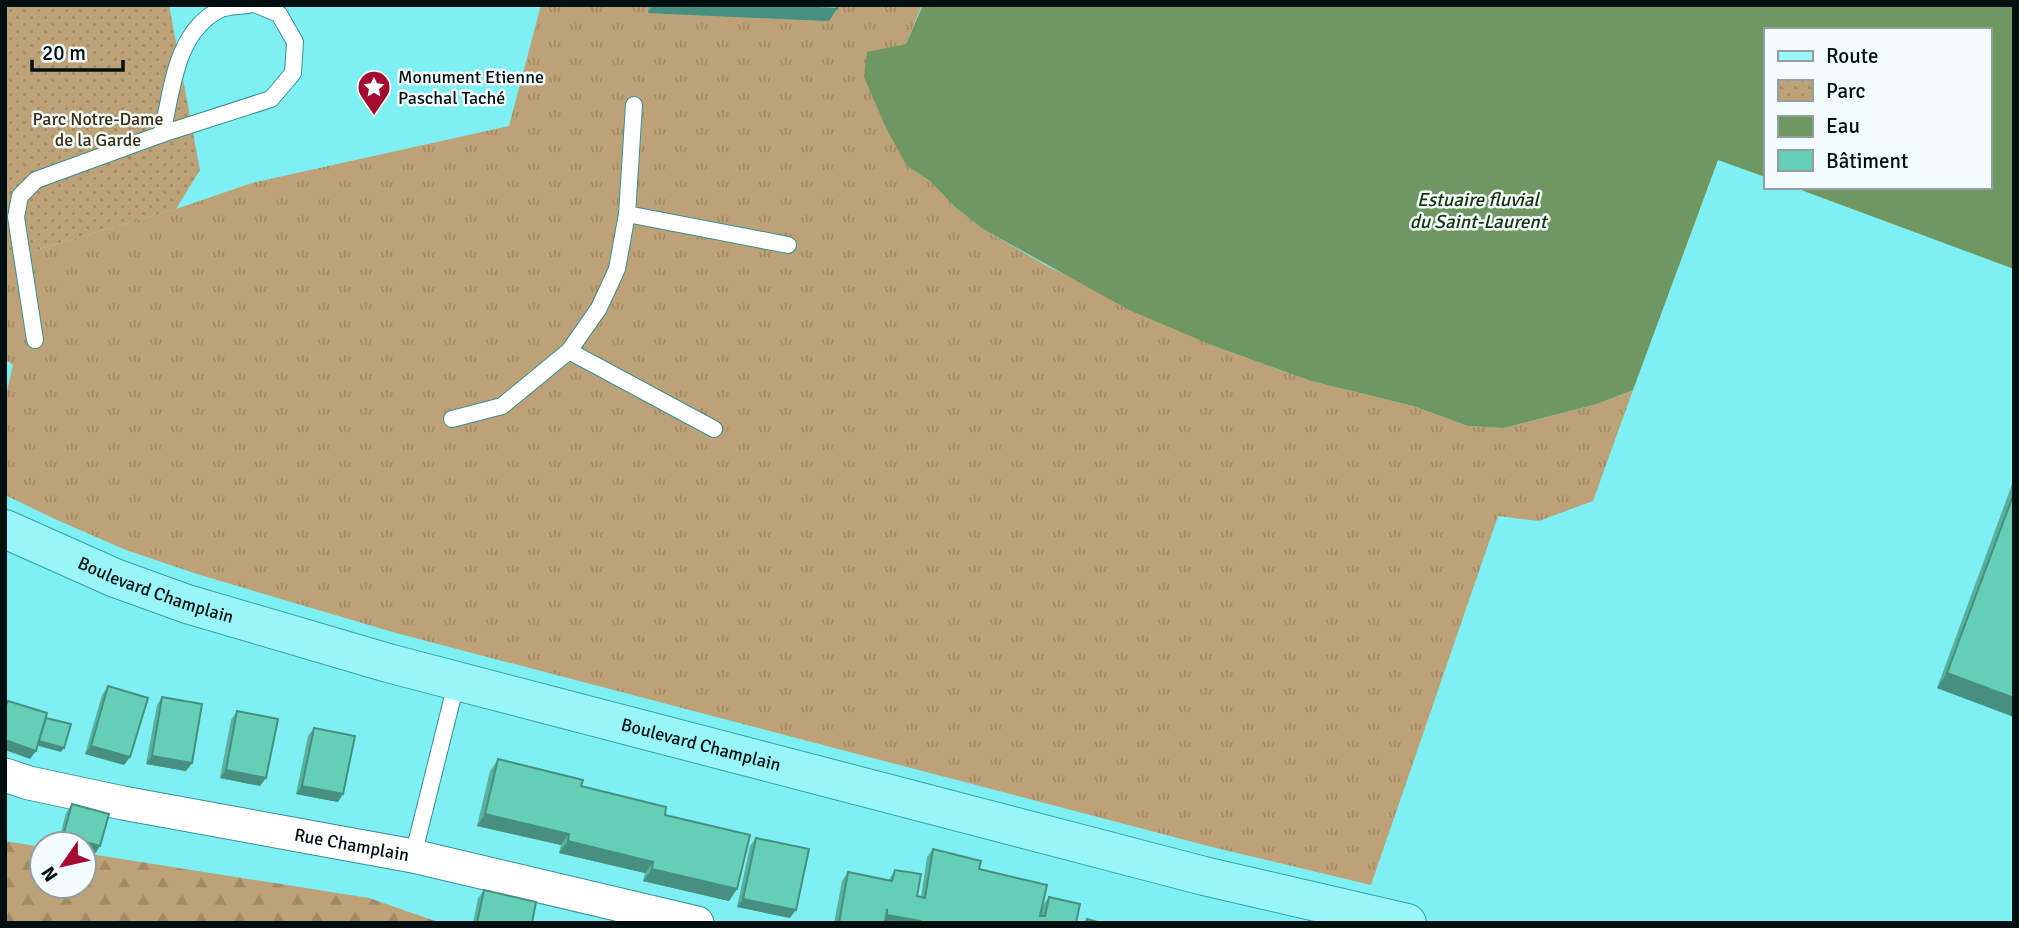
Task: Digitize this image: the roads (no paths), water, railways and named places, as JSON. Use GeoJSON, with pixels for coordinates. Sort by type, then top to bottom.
{"type":"FeatureCollection","features":[{"type":"Feature","properties":{"kind":"main road","name":"Boulevard Champlain"},"geometry":{"type":"LineString","coordinates":[[5,529],[115,578],[187,604],[457,680],[1204,876],[1407,923]]}},
{"type":"Feature","properties":{"kind":"street","name":"Rue Champlain"},"geometry":{"type":"LineString","coordinates":[[5,775],[29,783],[123,803],[413,856],[697,923]]}},
{"type":"Feature","properties":{"kind":"lane"},"geometry":{"type":"LineString","coordinates":[[162,134],[182,51],[194,29],[222,8],[248,5]]}},
{"type":"Feature","properties":{"kind":"lane"},"geometry":{"type":"LineString","coordinates":[[35,340],[16,217],[20,197],[36,180],[162,134],[271,99],[293,73],[295,42],[279,14],[257,5]]}},
{"type":"Feature","properties":{"kind":"lane"},"geometry":{"type":"LineString","coordinates":[[452,419],[502,406],[569,351],[599,308],[617,269],[627,214],[635,105]]}},
{"type":"Feature","properties":{"kind":"lane"},"geometry":{"type":"LineString","coordinates":[[627,214],[788,245]]}},
{"type":"Feature","properties":{"kind":"lane"},"geometry":{"type":"LineString","coordinates":[[569,351],[714,429]]}},
{"type":"Feature","properties":{"kind":"lane"},"geometry":{"type":"LineString","coordinates":[[413,856],[457,680]]}},
{"type":"Feature","properties":{"kind":"water","name":"Estuaire fluvial du Saint-Laurent"},"geometry":{"type":"Polygon","coordinates":[[[923,5],[2014,5],[2014,269],[1798,189],[1991,189],[1991,28],[1764,28],[1764,177],[1718,160],[1633,390],[1597,404],[1504,428],[1468,426],[1413,406],[1311,381],[1214,346],[1129,310],[983,229],[955,207],[930,181],[907,166],[886,128],[864,77],[867,52],[906,44],[923,5]]]}},
{"type":"Feature","properties":{"kind":"place","name":"Monument Etienne Paschal Taché"},"geometry":{"type":"Point","coordinates":[374,117]}},
{"type":"Feature","properties":{"kind":"park label","name":"Parc Notre-Dame de la Garde"},"geometry":{"type":"Point","coordinates":[98,129]}}]}
